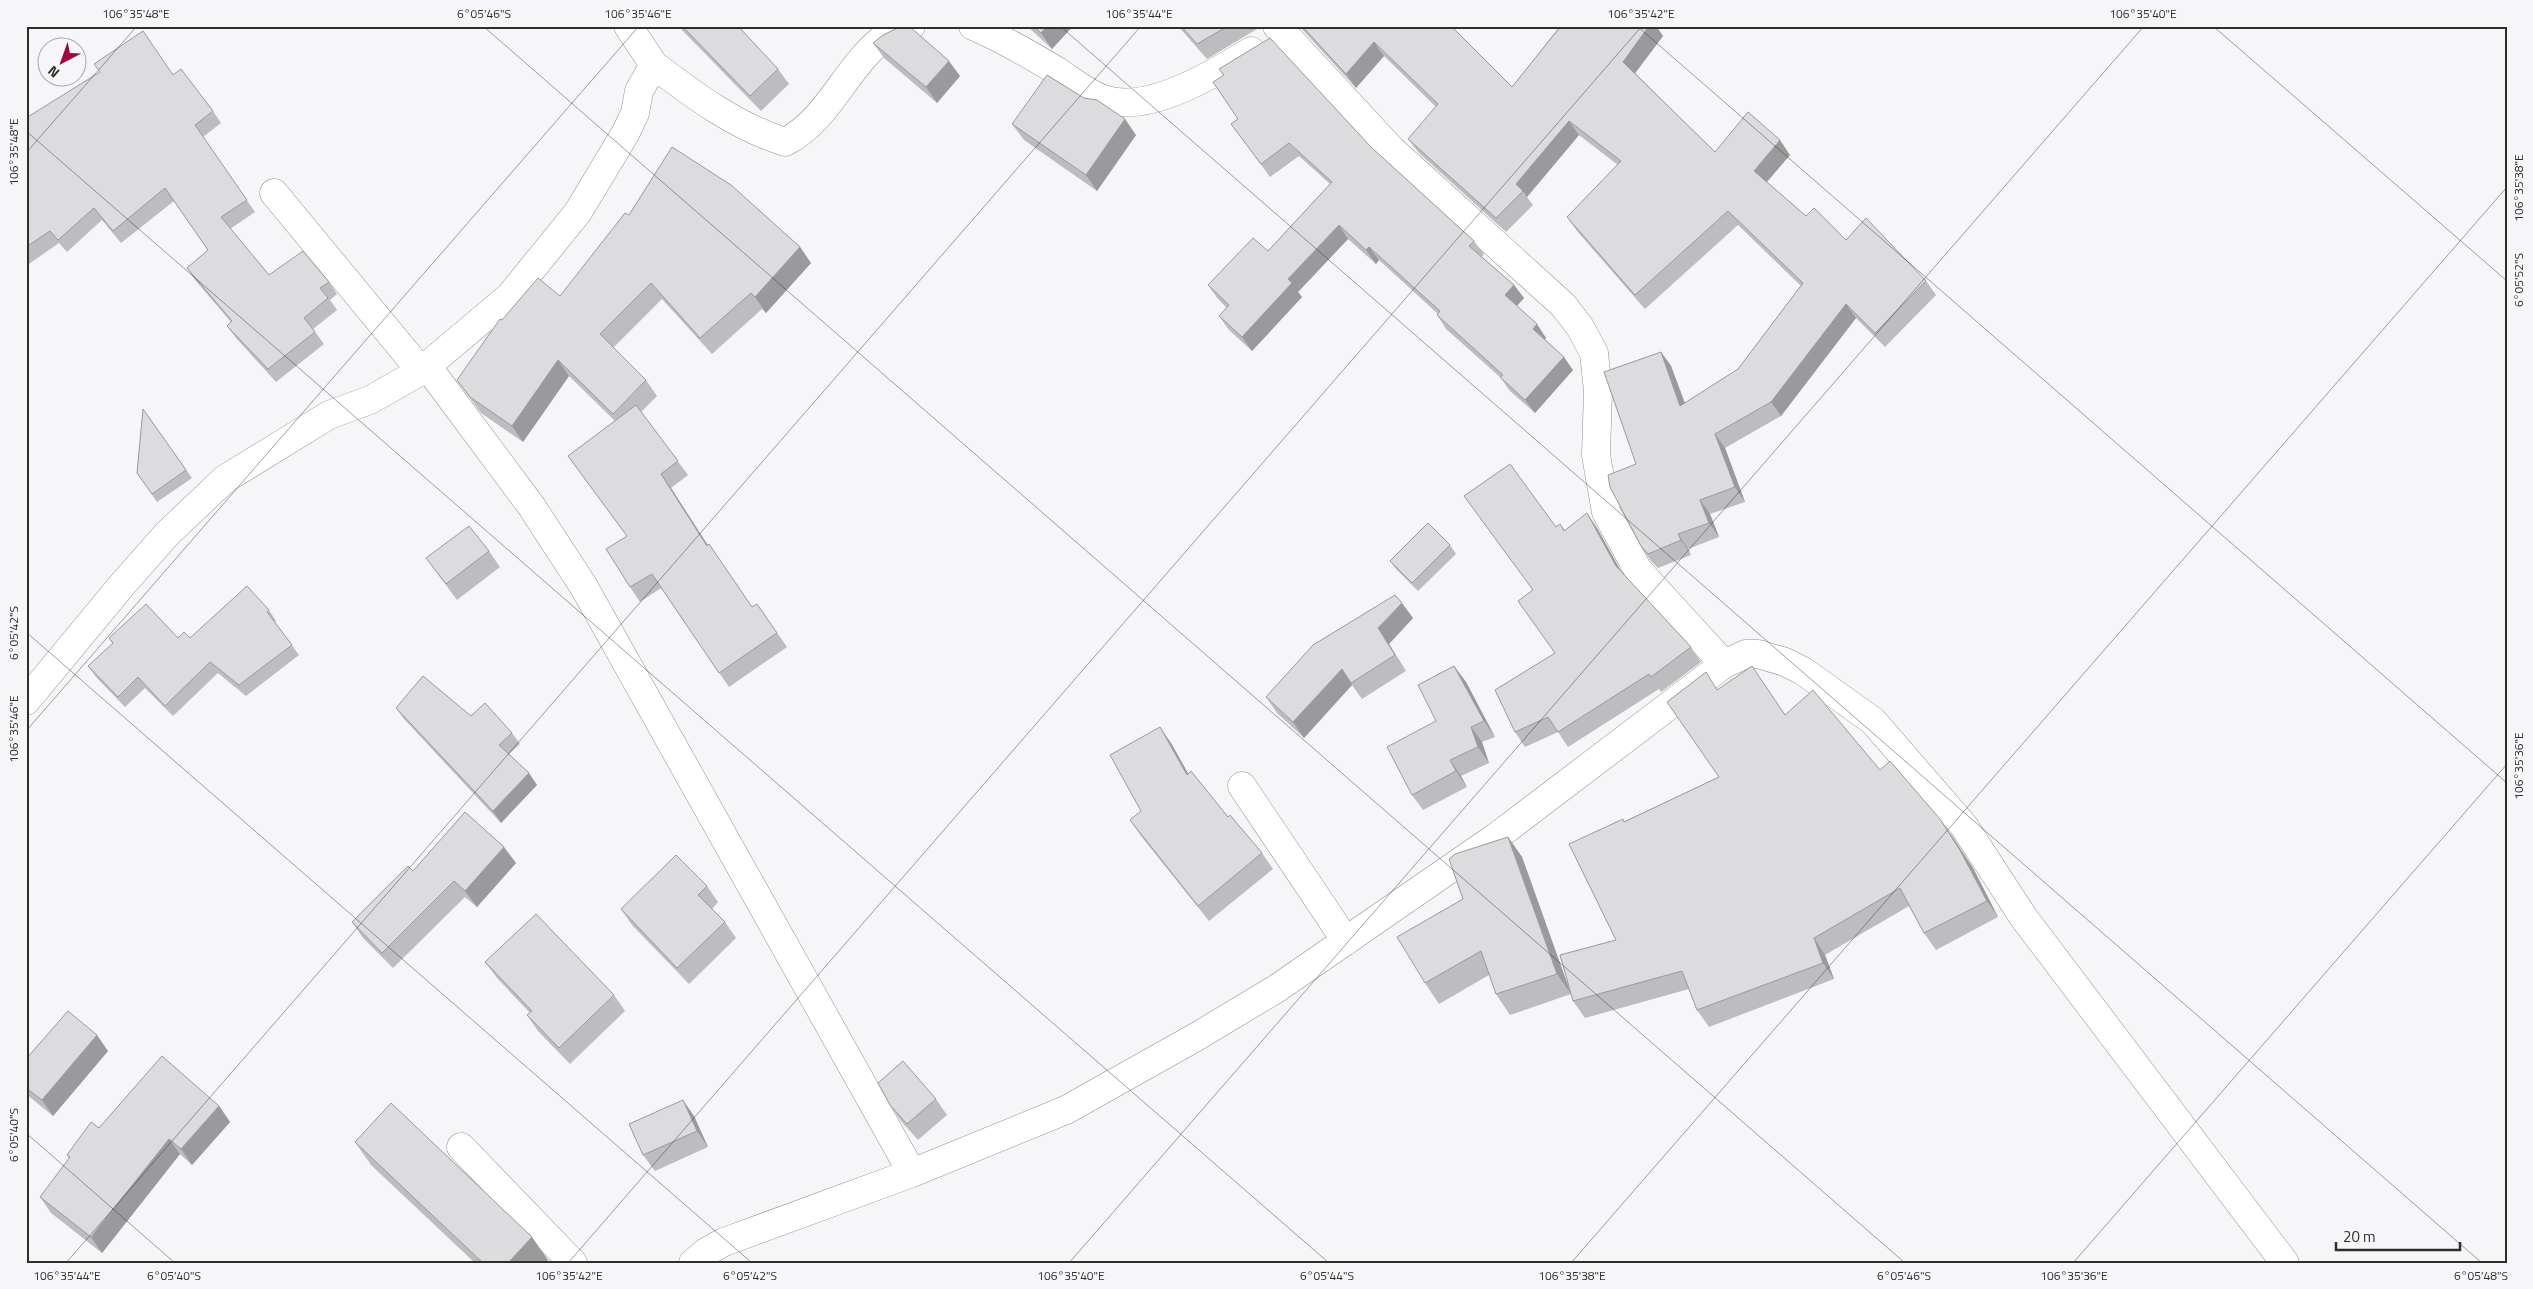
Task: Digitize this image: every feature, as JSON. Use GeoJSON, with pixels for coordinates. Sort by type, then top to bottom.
{"type":"FeatureCollection","features":[{"type":"Feature","properties":{"kind":"street"},"geometry":{"type":"LineString","coordinates":[[628,26],[654,65],[725,117],[766,136],[785,142],[798,136],[812,123],[844,80],[880,40],[911,26]]}},
{"type":"Feature","properties":{"kind":"street"},"geometry":{"type":"LineString","coordinates":[[973,26],[1008,41],[1107,100],[1138,102],[1162,97],[1197,82],[1279,29],[1392,150],[1556,299],[1580,327],[1594,353],[1598,391],[1596,455],[1606,512],[1638,570],[1724,664]]}},
{"type":"Feature","properties":{"kind":"street"},"geometry":{"type":"LineString","coordinates":[[26,701],[167,534],[225,479],[329,415],[370,400],[424,368],[510,296],[578,212],[625,134],[635,112],[639,91],[654,65]]}},
{"type":"Feature","properties":{"kind":"street"},"geometry":{"type":"LineString","coordinates":[[274,193],[424,368],[532,507],[584,586],[912,1173]]}},
{"type":"Feature","properties":{"kind":"street"},"geometry":{"type":"LineString","coordinates":[[693,1263],[706,1252],[724,1242],[912,1173],[1066,1110],[1196,1037],[1276,989],[1496,837],[1724,664],[1746,654],[1758,654],[1785,662],[1810,676],[1873,721],[1964,826],[2024,918],[2285,1263]]}},
{"type":"Feature","properties":{"kind":"street"},"geometry":{"type":"LineString","coordinates":[[1242,786],[1346,941]]}},
{"type":"Feature","properties":{"kind":"street"},"geometry":{"type":"LineString","coordinates":[[461,1147],[573,1263]]}},
{"type":"Feature","properties":{"kind":"building"},"geometry":{"type":"Polygon","coordinates":[[[682,26],[738,26],[778,69],[750,96],[682,26]]]}},
{"type":"Feature","properties":{"kind":"building"},"geometry":{"type":"Polygon","coordinates":[[[902,26],[909,26],[949,61],[926,87],[873,43],[883,35],[902,26]]]}},
{"type":"Feature","properties":{"kind":"building"},"geometry":{"type":"Polygon","coordinates":[[[1033,26],[1047,26],[1041,33],[1033,26]]]}},
{"type":"Feature","properties":{"kind":"building"},"geometry":{"type":"Polygon","coordinates":[[[1181,26],[1228,26],[1197,44],[1181,26]]]}},
{"type":"Feature","properties":{"kind":"building"},"geometry":{"type":"Polygon","coordinates":[[[1302,26],[1451,26],[1512,87],[1561,26],[1649,26],[1623,62],[1715,152],[1748,112],[1780,140],[1754,171],[1806,216],[1814,208],[1846,240],[1866,218],[1926,281],[1875,333],[1846,304],[1771,402],[1715,434],[1735,487],[1700,500],[1709,523],[1678,534],[1681,540],[1648,554],[1641,546],[1610,487],[1608,475],[1636,464],[1604,372],[1661,352],[1680,406],[1738,369],[1803,283],[1728,211],[1635,295],[1567,217],[1621,161],[1569,121],[1516,184],[1523,191],[1496,218],[1408,139],[1438,104],[1374,42],[1346,74],[1302,26]]]}},
{"type":"Feature","properties":{"kind":"building"},"geometry":{"type":"Polygon","coordinates":[[[143,31],[173,75],[181,69],[213,111],[195,125],[247,200],[221,217],[269,275],[303,251],[329,282],[320,288],[328,298],[304,318],[315,332],[268,369],[227,326],[232,321],[187,268],[208,250],[165,188],[113,231],[94,208],[58,240],[50,231],[26,247],[26,118],[74,88],[88,88],[88,79],[100,72],[94,64],[143,31]]]}},
{"type":"Feature","properties":{"kind":"building"},"geometry":{"type":"Polygon","coordinates":[[[1270,38],[1371,147],[1474,241],[1469,246],[1514,285],[1505,295],[1537,324],[1533,329],[1564,357],[1525,400],[1500,377],[1503,375],[1437,315],[1440,311],[1369,247],[1366,250],[1339,225],[1288,279],[1292,283],[1242,337],[1219,316],[1229,305],[1208,285],[1253,238],[1268,251],[1332,182],[1289,143],[1261,164],[1231,124],[1238,119],[1213,82],[1224,75],[1219,69],[1270,38]]]}},
{"type":"Feature","properties":{"kind":"building"},"geometry":{"type":"Polygon","coordinates":[[[1047,75],[1084,98],[1097,100],[1125,119],[1086,175],[1012,124],[1047,75]]]}},
{"type":"Feature","properties":{"kind":"building"},"geometry":{"type":"Polygon","coordinates":[[[672,147],[731,185],[800,247],[755,297],[751,293],[700,338],[651,283],[600,334],[646,380],[613,414],[558,360],[512,426],[470,397],[457,380],[500,319],[502,320],[538,278],[560,296],[625,213],[629,215],[672,147]]]}},
{"type":"Feature","properties":{"kind":"building"},"geometry":{"type":"Polygon","coordinates":[[[636,405],[678,461],[661,474],[707,546],[709,544],[752,607],[757,604],[777,633],[719,673],[652,574],[630,587],[606,549],[627,536],[568,456],[636,405]]]}},
{"type":"Feature","properties":{"kind":"building"},"geometry":{"type":"Polygon","coordinates":[[[143,409],[186,470],[152,494],[137,473],[143,409]]]}},
{"type":"Feature","properties":{"kind":"building"},"geometry":{"type":"Polygon","coordinates":[[[1510,464],[1556,527],[1560,524],[1564,531],[1587,513],[1616,566],[1691,647],[1651,677],[1649,674],[1558,732],[1548,717],[1515,732],[1495,690],[1555,653],[1518,601],[1533,590],[1464,496],[1510,464]]]}},
{"type":"Feature","properties":{"kind":"building"},"geometry":{"type":"Polygon","coordinates":[[[1428,523],[1450,545],[1412,583],[1390,561],[1428,523]]]}},
{"type":"Feature","properties":{"kind":"building"},"geometry":{"type":"Polygon","coordinates":[[[469,526],[489,551],[446,584],[426,558],[469,526]]]}},
{"type":"Feature","properties":{"kind":"building"},"geometry":{"type":"Polygon","coordinates":[[[247,586],[269,610],[267,612],[292,645],[239,685],[210,662],[165,706],[138,677],[118,697],[88,666],[113,643],[109,638],[146,604],[178,638],[184,632],[190,638],[247,586]]]}},
{"type":"Feature","properties":{"kind":"building"},"geometry":{"type":"Polygon","coordinates":[[[1395,595],[1402,603],[1378,628],[1395,655],[1351,683],[1342,669],[1293,722],[1266,697],[1313,645],[1395,595]]]}},
{"type":"Feature","properties":{"kind":"building"},"geometry":{"type":"Polygon","coordinates":[[[1454,666],[1484,721],[1471,727],[1478,747],[1450,760],[1456,771],[1412,795],[1387,747],[1436,721],[1418,685],[1454,666]]]}},
{"type":"Feature","properties":{"kind":"building"},"geometry":{"type":"Polygon","coordinates":[[[1752,666],[1785,715],[1813,690],[1880,770],[1890,761],[1940,819],[1961,852],[1987,901],[1924,933],[1900,888],[1814,938],[1823,963],[1697,1010],[1682,971],[1573,1001],[1560,955],[1616,940],[1569,844],[1623,819],[1624,822],[1719,777],[1667,702],[1706,672],[1717,690],[1752,666]]]}},
{"type":"Feature","properties":{"kind":"building"},"geometry":{"type":"Polygon","coordinates":[[[423,676],[471,716],[485,703],[512,733],[499,745],[529,773],[493,811],[396,708],[423,676]]]}},
{"type":"Feature","properties":{"kind":"building"},"geometry":{"type":"Polygon","coordinates":[[[1160,727],[1187,775],[1191,771],[1228,817],[1230,815],[1262,853],[1198,906],[1130,820],[1141,811],[1110,755],[1160,727]]]}},
{"type":"Feature","properties":{"kind":"building"},"geometry":{"type":"Polygon","coordinates":[[[465,812],[504,847],[465,891],[454,881],[382,953],[352,922],[408,866],[413,871],[465,812]]]}},
{"type":"Feature","properties":{"kind":"building"},"geometry":{"type":"Polygon","coordinates":[[[1508,837],[1557,974],[1496,994],[1481,951],[1425,983],[1397,937],[1463,899],[1449,859],[1455,854],[1508,837]]]}},
{"type":"Feature","properties":{"kind":"building"},"geometry":{"type":"Polygon","coordinates":[[[676,855],[707,886],[698,895],[725,922],[677,968],[621,909],[676,855]]]}},
{"type":"Feature","properties":{"kind":"building"},"geometry":{"type":"Polygon","coordinates":[[[536,914],[614,995],[559,1048],[527,1015],[532,1011],[485,962],[536,914]]]}},
{"type":"Feature","properties":{"kind":"building"},"geometry":{"type":"Polygon","coordinates":[[[68,1011],[97,1035],[42,1100],[26,1088],[26,1059],[68,1011]]]}},
{"type":"Feature","properties":{"kind":"building"},"geometry":{"type":"Polygon","coordinates":[[[162,1056],[219,1106],[181,1149],[169,1139],[91,1237],[40,1197],[70,1157],[67,1155],[91,1122],[99,1128],[162,1056]]]}},
{"type":"Feature","properties":{"kind":"building"},"geometry":{"type":"Polygon","coordinates":[[[903,1061],[936,1099],[907,1124],[890,1105],[878,1083],[903,1061]]]}},
{"type":"Feature","properties":{"kind":"building"},"geometry":{"type":"Polygon","coordinates":[[[683,1100],[697,1131],[643,1155],[629,1124],[683,1100]]]}},
{"type":"Feature","properties":{"kind":"building"},"geometry":{"type":"Polygon","coordinates":[[[391,1103],[532,1237],[508,1263],[483,1263],[355,1142],[391,1103]]]}}]}
